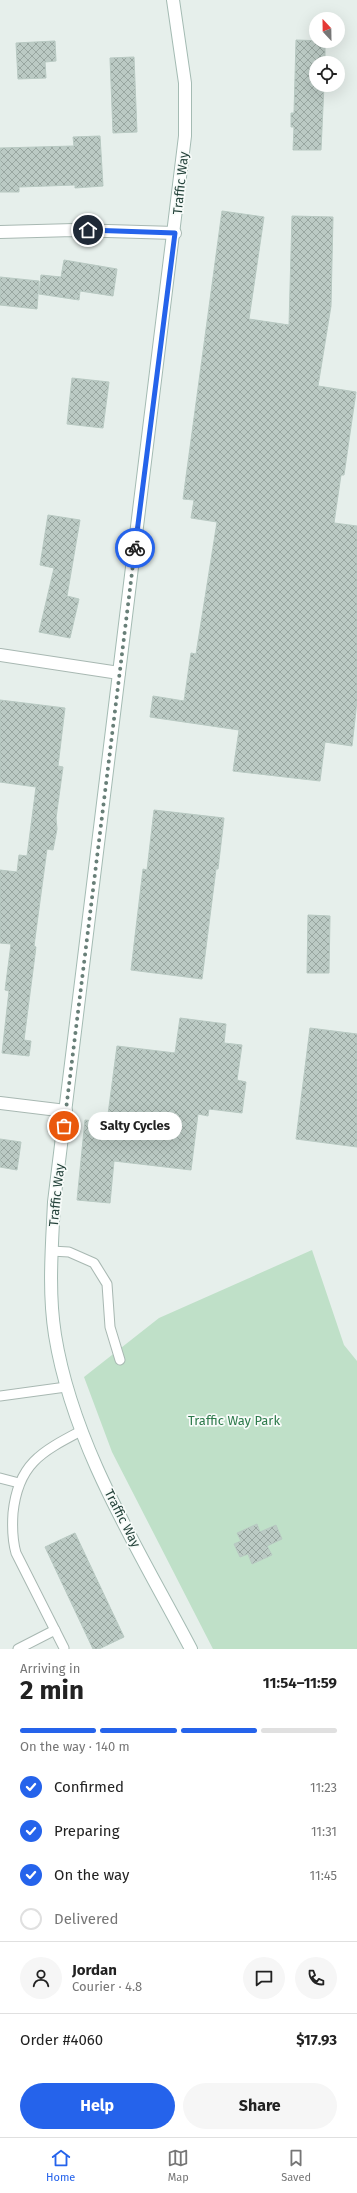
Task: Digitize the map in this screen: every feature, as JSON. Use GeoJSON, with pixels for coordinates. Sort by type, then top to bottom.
{"type":"FeatureCollection","features":[{"type":"Feature","properties":{"kind":"street","name":"Traffic Way"},"geometry":{"type":"LineString","coordinates":[[173,0],[185,83],[185,136],[175,233],[54,1202],[51,1251],[55,1334],[66,1387],[81,1431],[110,1494],[192,1649]]}},
{"type":"Feature","properties":{"kind":"street"},"geometry":{"type":"LineString","coordinates":[[0,232],[74,230],[175,233]]}},
{"type":"Feature","properties":{"kind":"street"},"geometry":{"type":"LineString","coordinates":[[0,655],[119,673]]}},
{"type":"Feature","properties":{"kind":"street"},"geometry":{"type":"LineString","coordinates":[[0,1103],[66,1111]]}},
{"type":"Feature","properties":{"kind":"lane"},"geometry":{"type":"LineString","coordinates":[[51,1251],[69,1252],[94,1263],[107,1284],[110,1327],[120,1360]]}},
{"type":"Feature","properties":{"kind":"lane"},"geometry":{"type":"LineString","coordinates":[[0,1396],[66,1387]]}},
{"type":"Feature","properties":{"kind":"lane"},"geometry":{"type":"LineString","coordinates":[[64,1648],[16,1552],[11,1538],[14,1503],[19,1482],[25,1470],[49,1448],[81,1431]]}},
{"type":"Feature","properties":{"kind":"lane"},"geometry":{"type":"LineString","coordinates":[[0,1478],[19,1482]]}},
{"type":"Feature","properties":{"kind":"lane"},"geometry":{"type":"LineString","coordinates":[[18,1649],[55,1630]]}},
{"type":"Feature","properties":{"kind":"green space","name":"Traffic Way Park"},"geometry":{"type":"Polygon","coordinates":[[[312,1250],[344,1345],[357,1361],[357,1649],[213,1649],[112,1452],[84,1377],[159,1318],[312,1250]]]}},
{"type":"Feature","properties":{"kind":"building"},"geometry":{"type":"Polygon","coordinates":[[[296,40],[309,40],[309,48],[325,48],[325,56],[309,56],[309,92],[324,92],[321,150],[293,150],[294,127],[291,127],[291,113],[294,113],[296,40]]]}},
{"type":"Feature","properties":{"kind":"building"},"geometry":{"type":"Polygon","coordinates":[[[55,41],[56,61],[45,62],[46,78],[18,79],[16,43],[55,41]]]}},
{"type":"Feature","properties":{"kind":"building"},"geometry":{"type":"Polygon","coordinates":[[[134,57],[137,132],[113,133],[110,58],[134,57]]]}},
{"type":"Feature","properties":{"kind":"building"},"geometry":{"type":"Polygon","coordinates":[[[100,136],[103,186],[75,188],[75,185],[19,187],[19,192],[0,192],[0,148],[74,146],[73,137],[100,136]]]}},
{"type":"Feature","properties":{"kind":"building"},"geometry":{"type":"Polygon","coordinates":[[[222,211],[264,217],[249,319],[289,325],[292,216],[333,217],[331,306],[318,386],[356,392],[344,475],[341,475],[334,523],[357,526],[357,701],[352,746],[325,742],[320,781],[233,771],[239,730],[150,717],[153,696],[184,701],[191,653],[196,654],[217,522],[191,518],[194,500],[183,499],[222,211]]]}},
{"type":"Feature","properties":{"kind":"building"},"geometry":{"type":"Polygon","coordinates":[[[64,260],[117,269],[113,296],[80,291],[79,300],[39,294],[41,275],[61,277],[64,260]]]}},
{"type":"Feature","properties":{"kind":"building"},"geometry":{"type":"Polygon","coordinates":[[[0,277],[39,281],[37,309],[0,305],[0,277]]]}},
{"type":"Feature","properties":{"kind":"building"},"geometry":{"type":"Polygon","coordinates":[[[72,378],[109,382],[103,428],[67,424],[72,378]]]}},
{"type":"Feature","properties":{"kind":"building"},"geometry":{"type":"Polygon","coordinates":[[[48,515],[80,520],[67,596],[79,599],[70,638],[39,632],[54,568],[40,565],[48,515]]]}},
{"type":"Feature","properties":{"kind":"building"},"geometry":{"type":"Polygon","coordinates":[[[0,700],[65,708],[58,766],[63,767],[56,818],[57,829],[53,850],[47,849],[34,946],[36,947],[24,1040],[31,1041],[29,1056],[2,1053],[9,991],[5,990],[11,944],[0,943],[0,870],[17,872],[19,855],[27,856],[36,787],[0,782],[0,700]]]}},
{"type":"Feature","properties":{"kind":"building"},"geometry":{"type":"Polygon","coordinates":[[[154,810],[224,818],[202,979],[131,970],[143,869],[147,870],[154,810]]]}},
{"type":"Feature","properties":{"kind":"building"},"geometry":{"type":"Polygon","coordinates":[[[308,915],[330,916],[329,973],[307,973],[308,915]]]}},
{"type":"Feature","properties":{"kind":"building"},"geometry":{"type":"Polygon","coordinates":[[[180,1018],[226,1024],[224,1043],[242,1045],[237,1080],[246,1082],[242,1113],[209,1109],[208,1116],[198,1114],[191,1170],[114,1161],[110,1203],[77,1200],[85,1120],[107,1122],[117,1046],[175,1053],[180,1018]]]}},
{"type":"Feature","properties":{"kind":"building"},"geometry":{"type":"Polygon","coordinates":[[[310,1028],[357,1034],[357,1147],[296,1139],[310,1028]]]}},
{"type":"Feature","properties":{"kind":"building"},"geometry":{"type":"Polygon","coordinates":[[[0,1139],[21,1142],[17,1170],[0,1167],[0,1139]]]}},
{"type":"Feature","properties":{"kind":"building"},"geometry":{"type":"Polygon","coordinates":[[[257,1524],[260,1532],[276,1525],[282,1539],[267,1546],[272,1555],[252,1564],[248,1554],[240,1557],[234,1544],[241,1541],[237,1533],[257,1524]]]}},
{"type":"Feature","properties":{"kind":"building"},"geometry":{"type":"Polygon","coordinates":[[[75,1533],[124,1637],[99,1649],[93,1649],[45,1547],[75,1533]]]}},
{"type":"Feature","properties":{"kind":"way so far"},"geometry":{"type":"LineString","coordinates":[[64,1126],[135,548]]}},
{"type":"Feature","properties":{"kind":"place","name":"Salty Cycles"},"geometry":{"type":"Point","coordinates":[64,1126]}},
{"type":"Feature","properties":{"kind":"route"},"geometry":{"type":"LineString","coordinates":[[88,230],[175,233],[135,548]]}}]}
